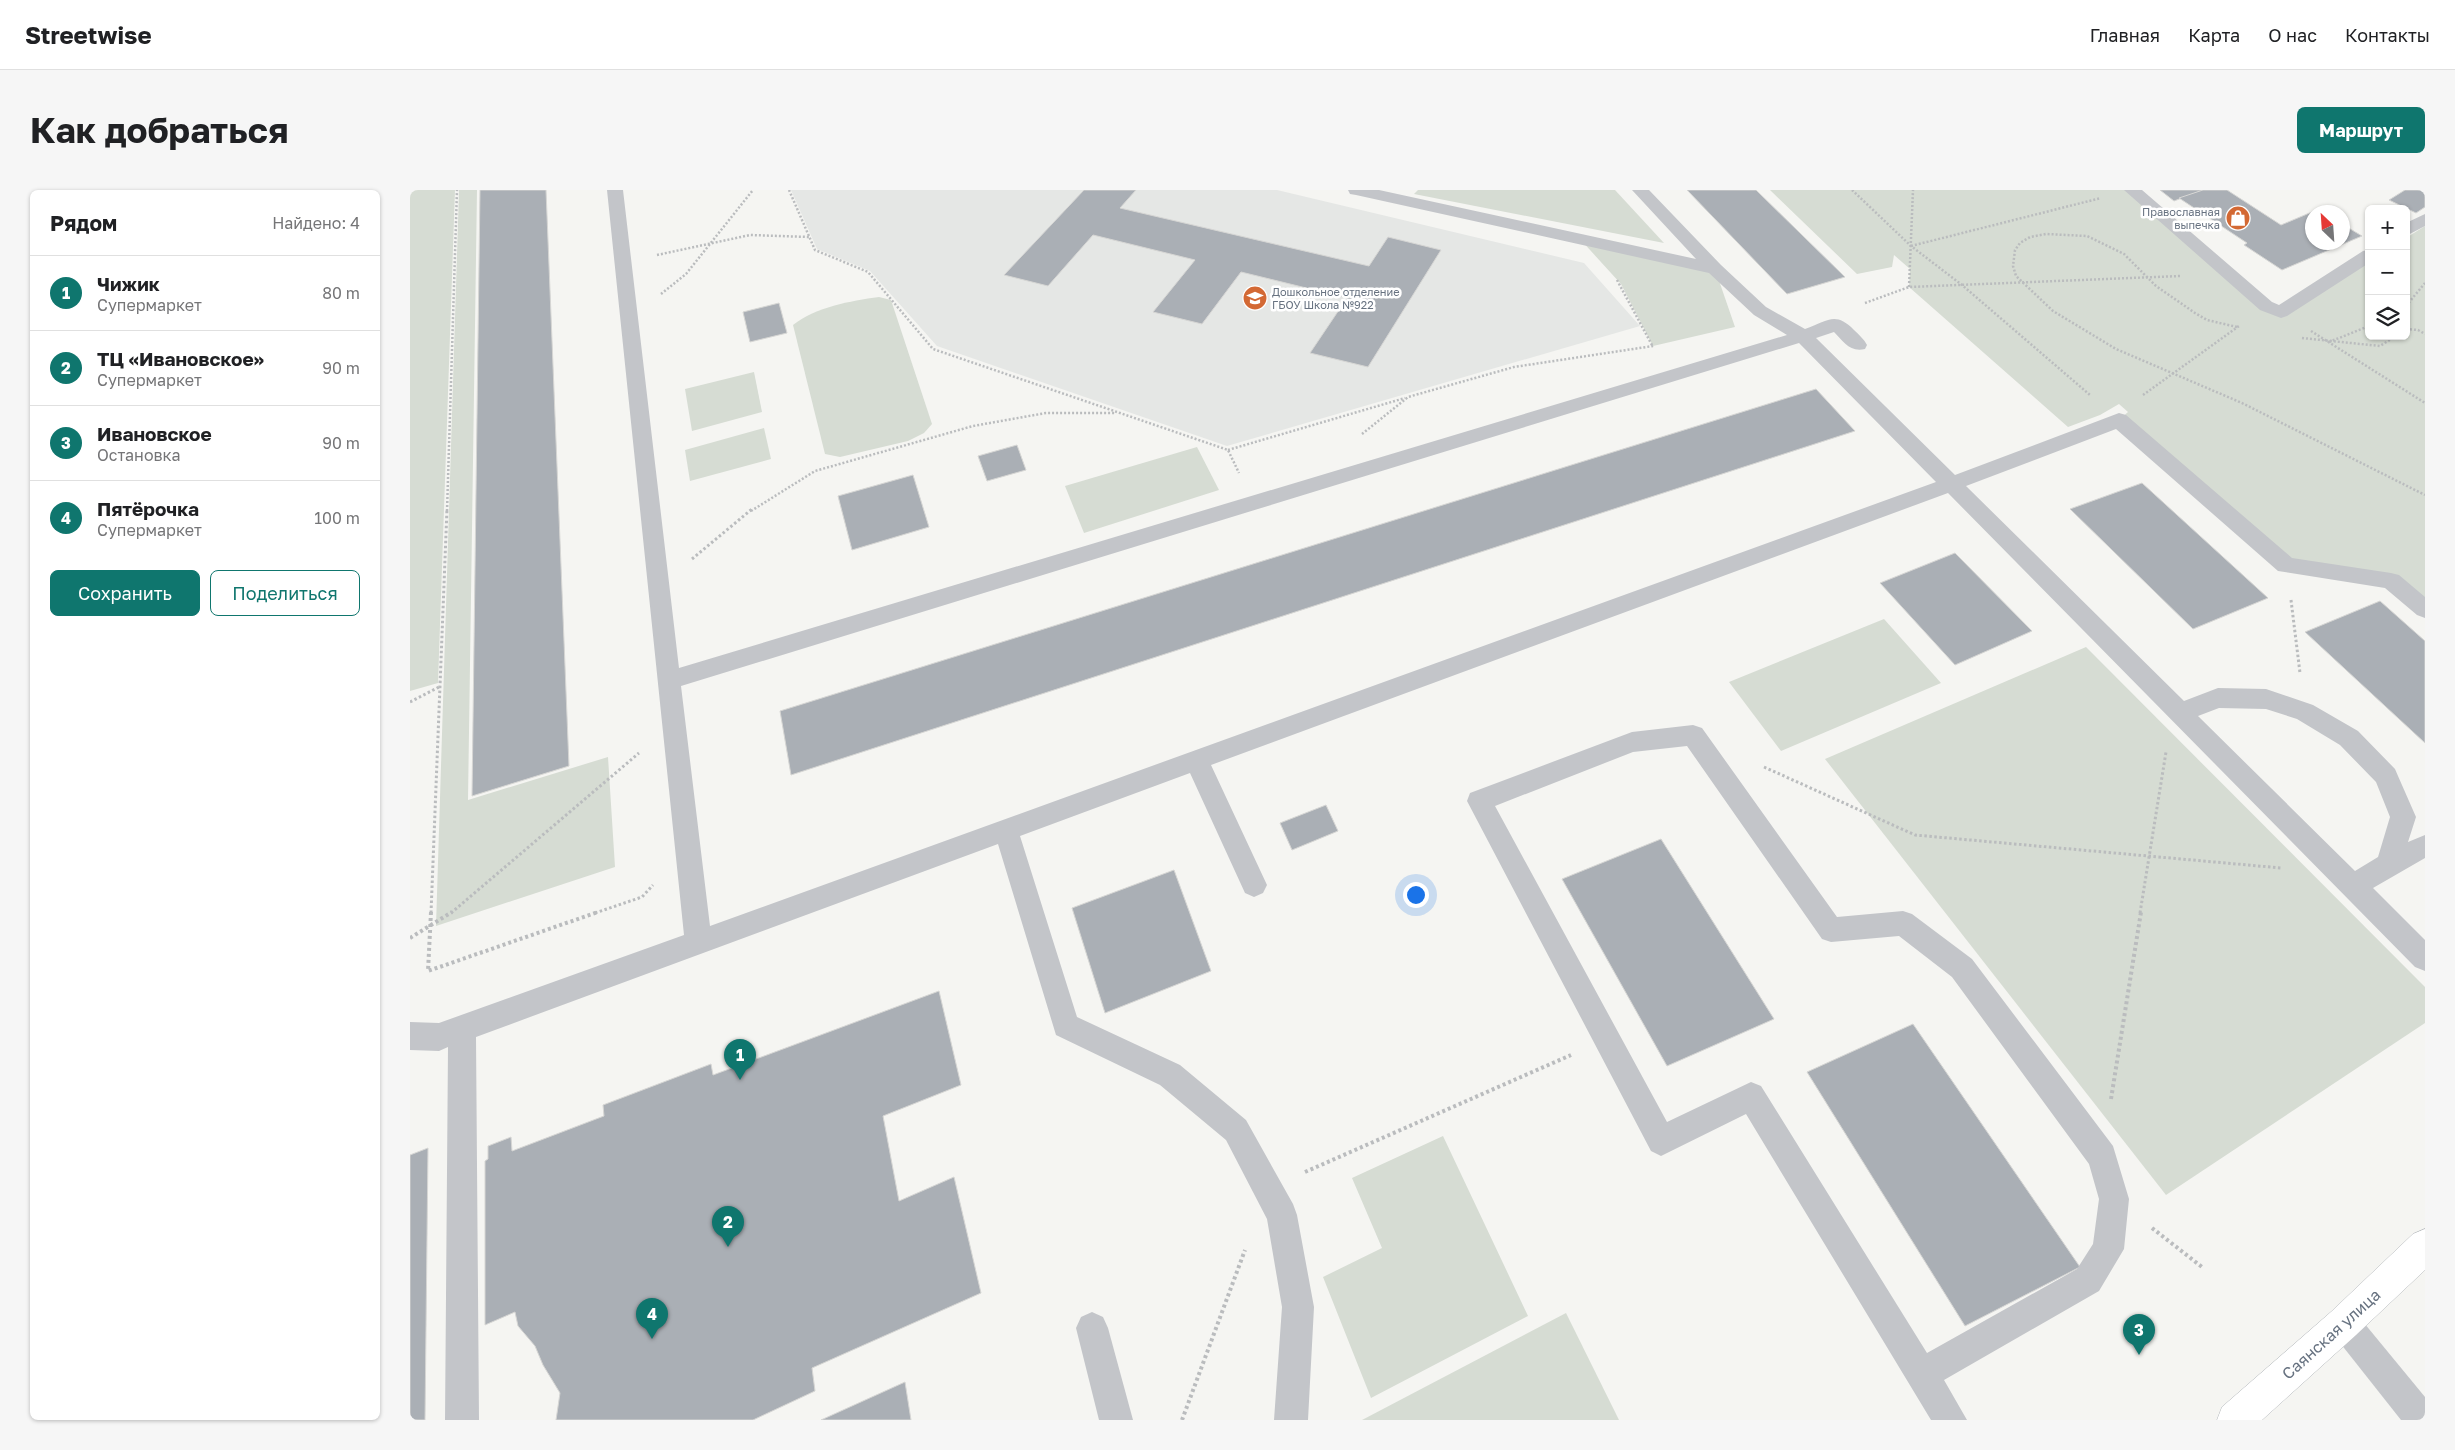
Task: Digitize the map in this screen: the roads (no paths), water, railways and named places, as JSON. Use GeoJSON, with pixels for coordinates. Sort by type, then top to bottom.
{"type":"FeatureCollection","features":[{"type":"Feature","properties":{"kind":"main road","name":"Саянская улица"},"geometry":{"type":"LineString","coordinates":[[2235,1420],[2344,1323],[2425,1246]]}},
{"type":"Feature","properties":{"kind":"lane"},"geometry":{"type":"LineString","coordinates":[[615,190],[698,942]]}},
{"type":"Feature","properties":{"kind":"lane"},"geometry":{"type":"LineString","coordinates":[[1356,190],[1715,269]]}},
{"type":"Feature","properties":{"kind":"lane"},"geometry":{"type":"LineString","coordinates":[[1640,190],[1715,269],[1760,311],[1803,336],[2425,958]]}},
{"type":"Feature","properties":{"kind":"lane"},"geometry":{"type":"LineString","coordinates":[[2132,190],[2166,213],[2228,274],[2274,309],[2365,257]]}},
{"type":"Feature","properties":{"kind":"lane"},"geometry":{"type":"LineString","coordinates":[[2410,228],[2425,219]]}},
{"type":"Feature","properties":{"kind":"lane"},"geometry":{"type":"LineString","coordinates":[[669,680],[1803,336],[1837,324],[1858,345]]}},
{"type":"Feature","properties":{"kind":"lane"},"geometry":{"type":"LineString","coordinates":[[410,1036],[439,1037],[1952,484],[2119,420],[2286,565],[2391,580],[2425,609]]}},
{"type":"Feature","properties":{"kind":"lane"},"geometry":{"type":"LineString","coordinates":[[2180,713],[2218,698],[2266,699],[2305,712],[2348,738],[2386,776],[2403,817],[2389,864]]}},
{"type":"Feature","properties":{"kind":"lane"},"geometry":{"type":"LineString","coordinates":[[1922,1374],[2088,1280],[2108,1249],[2114,1199],[2102,1157],[1962,968],[1903,923],[1831,930],[1693,735],[1632,742],[1479,801],[1661,1141],[1751,1096],[1950,1420]]}},
{"type":"Feature","properties":{"kind":"lane"},"geometry":{"type":"LineString","coordinates":[[1196,760],[1254,885]]}},
{"type":"Feature","properties":{"kind":"lane"},"geometry":{"type":"LineString","coordinates":[[1006,830],[1066,1026],[1170,1075],[1236,1130],[1282,1215],[1298,1307],[1291,1420]]}},
{"type":"Feature","properties":{"kind":"lane"},"geometry":{"type":"LineString","coordinates":[[2347,880],[2389,864],[2425,846]]}},
{"type":"Feature","properties":{"kind":"lane"},"geometry":{"type":"LineString","coordinates":[[462,1028],[462,1420]]}},
{"type":"Feature","properties":{"kind":"lane"},"geometry":{"type":"LineString","coordinates":[[2344,1323],[2422,1420]]}},
{"type":"Feature","properties":{"kind":"lane"},"geometry":{"type":"LineString","coordinates":[[1092,1328],[1116,1420]]}},
{"type":"Feature","properties":{"kind":"place","name":"Православная выпечка"},"geometry":{"type":"Point","coordinates":[2238,218]}},
{"type":"Feature","properties":{"kind":"place","name":"Дошкольное отделение ГБОУ Школа №922"},"geometry":{"type":"Point","coordinates":[1255,298]}},
{"type":"Feature","properties":{"kind":"place","name":"Чижик"},"geometry":{"type":"Point","coordinates":[740,1080]}},
{"type":"Feature","properties":{"kind":"place","name":"ТЦ «Ивановское»"},"geometry":{"type":"Point","coordinates":[728,1247]}},
{"type":"Feature","properties":{"kind":"place","name":"Пятёрочка"},"geometry":{"type":"Point","coordinates":[652,1339]}},
{"type":"Feature","properties":{"kind":"place","name":"Ивановское"},"geometry":{"type":"Point","coordinates":[2139,1355]}}]}
